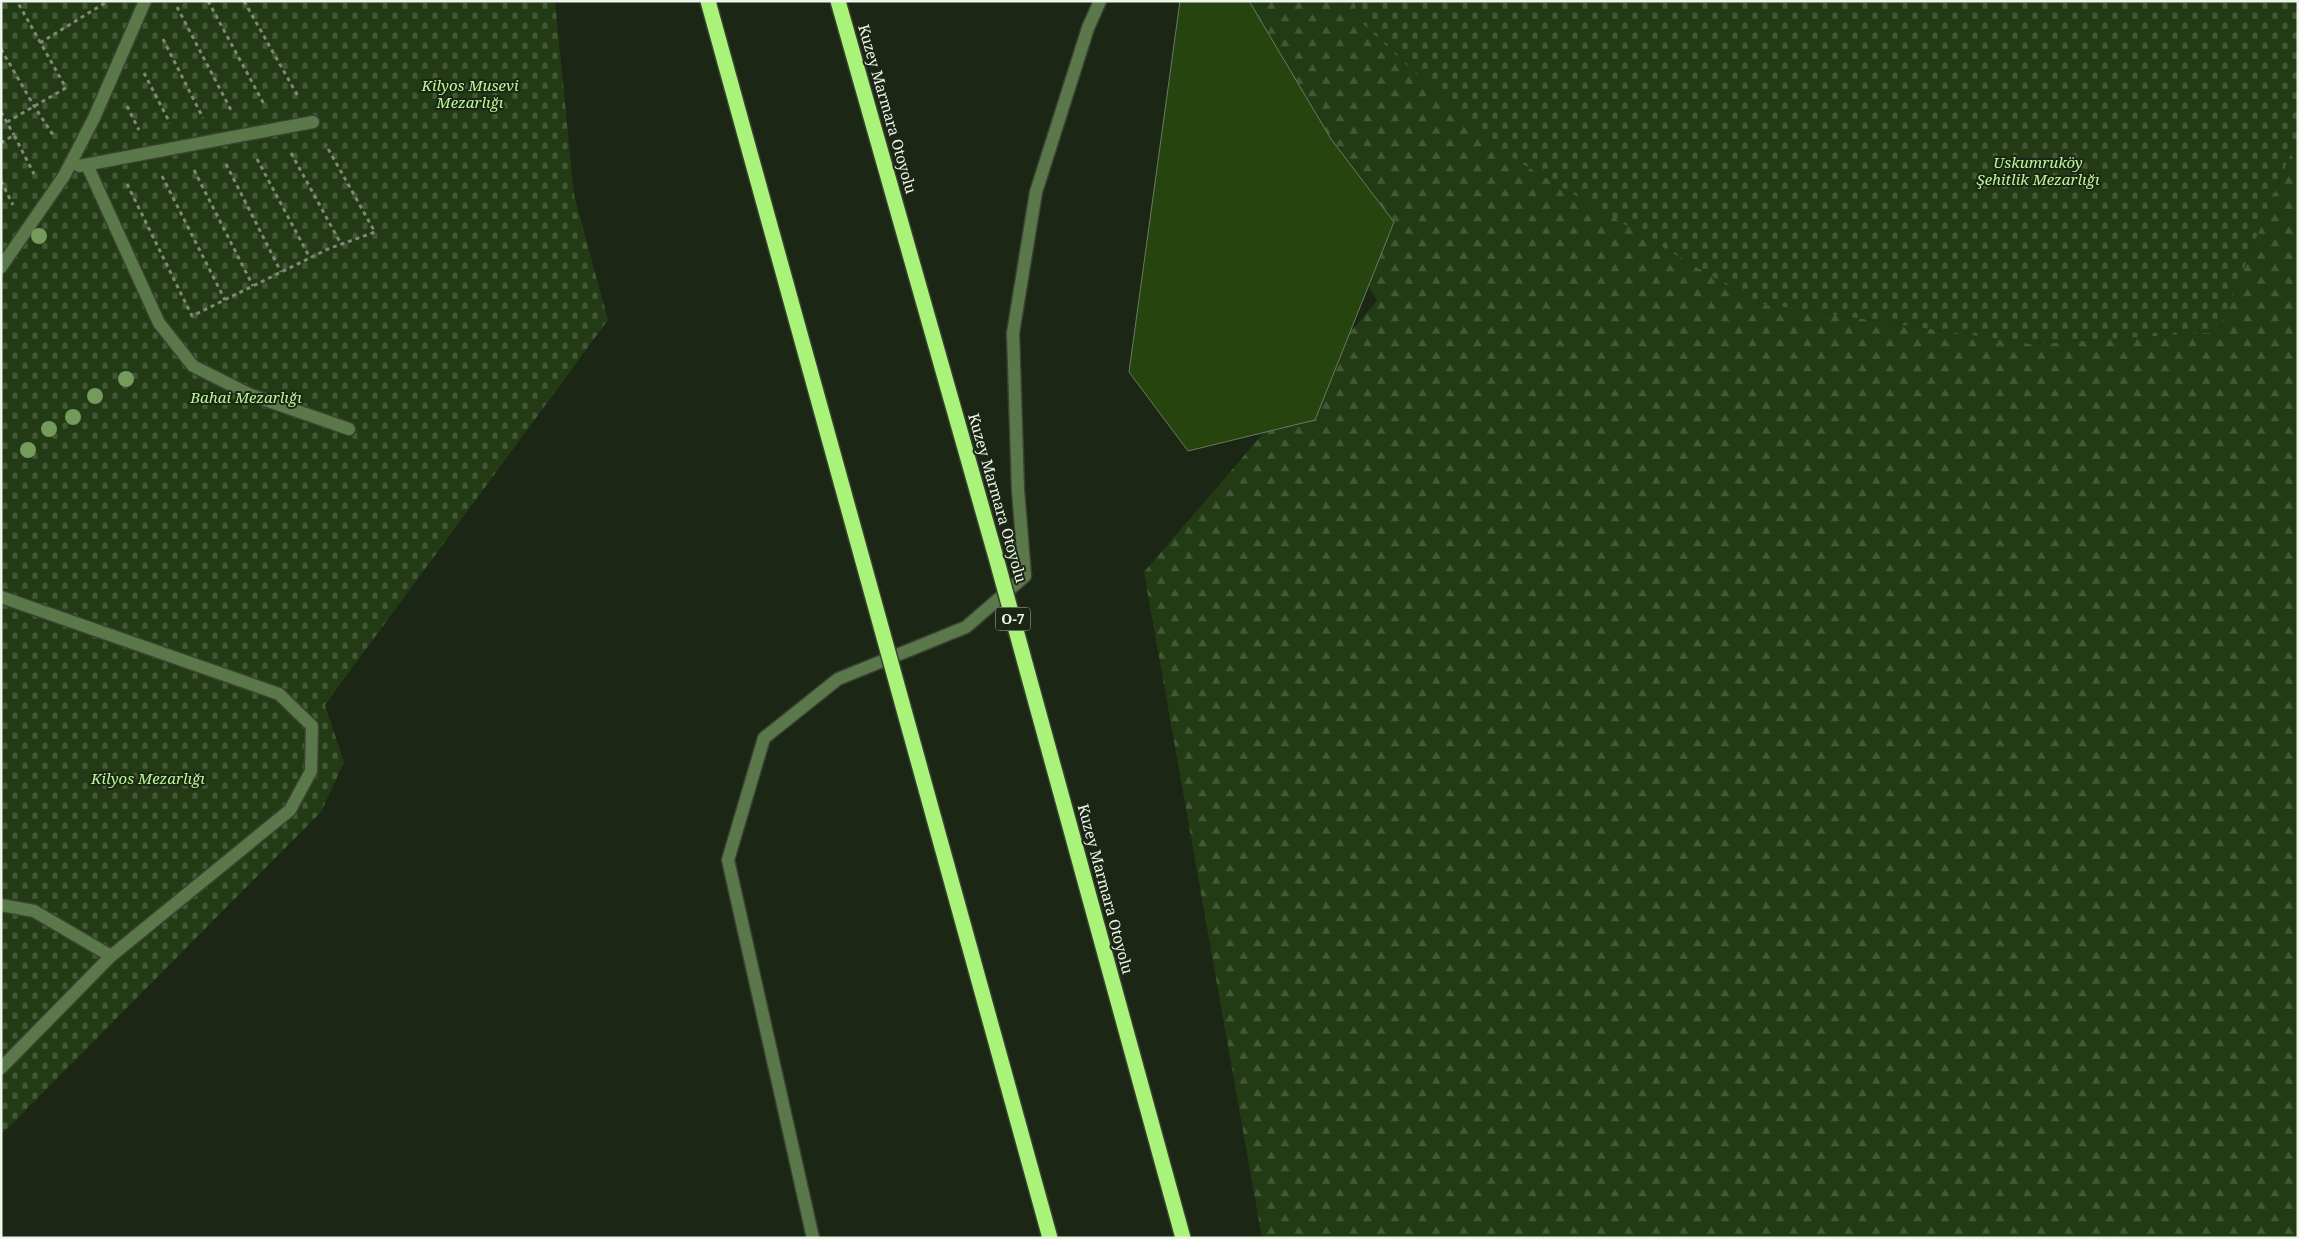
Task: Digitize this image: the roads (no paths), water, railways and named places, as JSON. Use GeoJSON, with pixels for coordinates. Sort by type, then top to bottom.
{"type":"FeatureCollection","features":[{"type":"Feature","properties":{"kind":"highway"},"geometry":{"type":"LineString","coordinates":[[708,1],[1050,1238]]}},
{"type":"Feature","properties":{"kind":"highway","name":"Kuzey Marmara Otoyolu"},"geometry":{"type":"LineString","coordinates":[[838,1],[997,561],[1183,1238]]}},
{"type":"Feature","properties":{"kind":"lane"},"geometry":{"type":"LineString","coordinates":[[1,267],[48,200],[69,166],[94,118],[145,1]]}},
{"type":"Feature","properties":{"kind":"lane"},"geometry":{"type":"LineString","coordinates":[[812,1238],[728,860],[764,738],[838,679],[966,627],[1025,576],[1018,490],[1013,334],[1036,192],[1088,28],[1100,1]]}},
{"type":"Feature","properties":{"kind":"lane"},"geometry":{"type":"LineString","coordinates":[[69,166],[87,165],[151,154],[182,146],[278,130],[312,122]]}},
{"type":"Feature","properties":{"kind":"lane"},"geometry":{"type":"LineString","coordinates":[[87,165],[159,323],[193,366],[251,395],[349,429]]}},
{"type":"Feature","properties":{"kind":"lane"},"geometry":{"type":"LineString","coordinates":[[1,597],[279,694],[312,726],[311,771],[290,810],[112,956],[1,1068]]}},
{"type":"Feature","properties":{"kind":"lane"},"geometry":{"type":"LineString","coordinates":[[1,905],[34,911],[112,956]]}},
{"type":"Feature","properties":{"kind":"park label","name":"Kilyos Musevi Mezarlığı"},"geometry":{"type":"Point","coordinates":[470,94]}},
{"type":"Feature","properties":{"kind":"park label","name":"Uskumruköy Şehitlik Mezarlığı"},"geometry":{"type":"Point","coordinates":[2038,172]}},
{"type":"Feature","properties":{"kind":"park label","name":"Bahai Mezarlığı"},"geometry":{"type":"Point","coordinates":[246,398]}},
{"type":"Feature","properties":{"kind":"park label","name":"Kilyos Mezarlığı"},"geometry":{"type":"Point","coordinates":[148,779]}}]}
